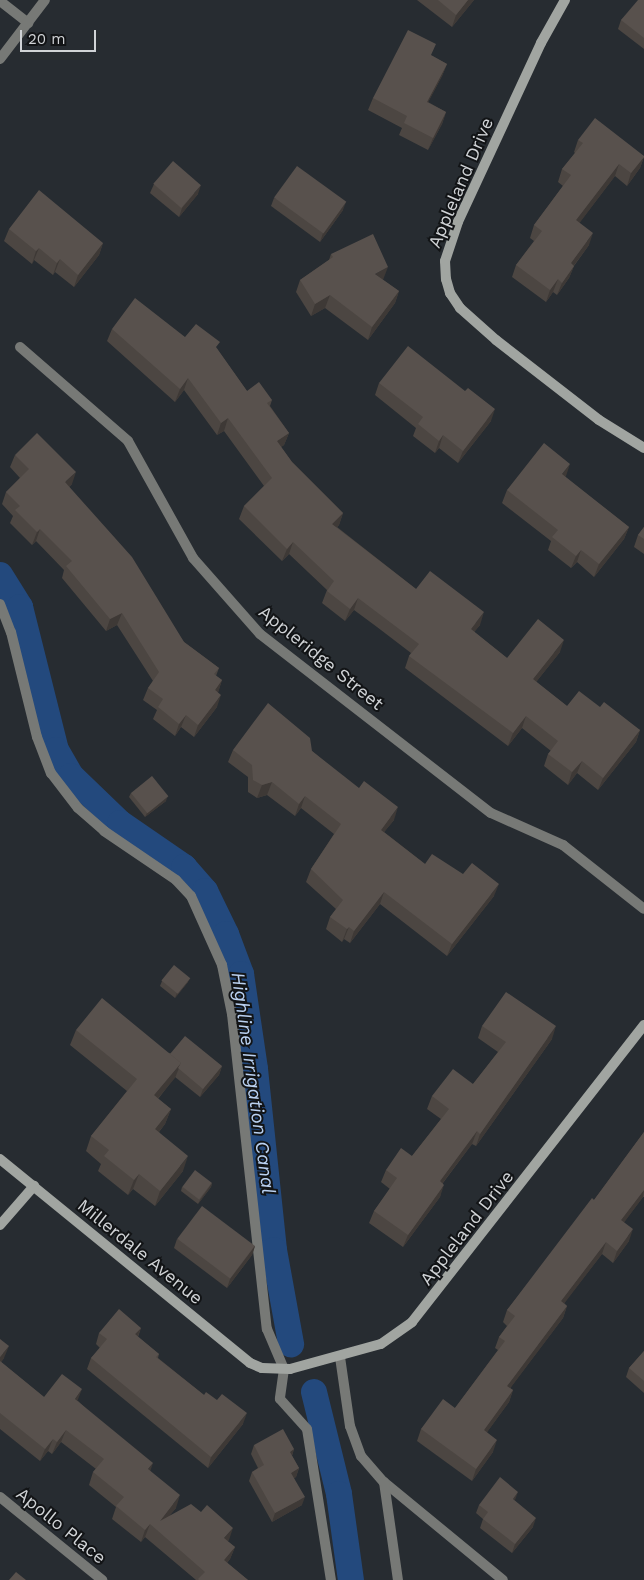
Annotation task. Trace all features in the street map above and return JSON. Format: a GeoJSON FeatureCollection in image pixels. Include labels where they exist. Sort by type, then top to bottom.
{"type":"FeatureCollection","features":[{"type":"Feature","properties":{"kind":"street"},"geometry":{"type":"LineString","coordinates":[[0,59],[45,0]]}},
{"type":"Feature","properties":{"kind":"street","name":"Appleland Drive"},"geometry":{"type":"LineString","coordinates":[[565,0],[540,43],[458,222],[445,261],[446,279],[450,293],[460,308],[496,340],[599,420],[644,448]]}},
{"type":"Feature","properties":{"kind":"street"},"geometry":{"type":"LineString","coordinates":[[0,1],[28,23]]}},
{"type":"Feature","properties":{"kind":"street","name":"Appleridge Street"},"geometry":{"type":"LineString","coordinates":[[20,347],[128,441],[193,558],[260,634],[491,813],[563,845],[644,909]]}},
{"type":"Feature","properties":{"kind":"street"},"geometry":{"type":"LineString","coordinates":[[0,604],[11,632],[37,737],[51,773],[78,808],[104,831],[176,880],[191,896],[222,965],[232,1014],[267,1329],[284,1369],[280,1399],[307,1429],[331,1580]]}},
{"type":"Feature","properties":{"kind":"street","name":"Appleland Drive"},"geometry":{"type":"LineString","coordinates":[[262,1368],[284,1369],[340,1357],[395,1338],[426,1308],[644,1025]]}},
{"type":"Feature","properties":{"kind":"street","name":"Millerdale Avenue"},"geometry":{"type":"LineString","coordinates":[[0,1159],[238,1353],[262,1368]]}},
{"type":"Feature","properties":{"kind":"street"},"geometry":{"type":"LineString","coordinates":[[0,1225],[34,1186]]}},
{"type":"Feature","properties":{"kind":"street"},"geometry":{"type":"LineString","coordinates":[[340,1357],[350,1426],[361,1456],[384,1482],[503,1580]]}},
{"type":"Feature","properties":{"kind":"street"},"geometry":{"type":"LineString","coordinates":[[384,1482],[398,1580]]}},
{"type":"Feature","properties":{"kind":"street","name":"Apollo Place"},"geometry":{"type":"LineString","coordinates":[[0,1497],[102,1580]]}},
{"type":"Feature","properties":{"kind":"building"},"geometry":{"type":"Polygon","coordinates":[[[438,0],[468,0],[456,15],[438,0]]]}},
{"type":"Feature","properties":{"kind":"building"},"geometry":{"type":"Polygon","coordinates":[[[638,0],[644,0],[644,38],[621,20],[638,0]]]}},
{"type":"Feature","properties":{"kind":"building"},"geometry":{"type":"Polygon","coordinates":[[[408,30],[436,44],[431,55],[447,64],[427,102],[446,112],[433,138],[404,123],[407,116],[373,98],[408,30]]]}},
{"type":"Feature","properties":{"kind":"building"},"geometry":{"type":"Polygon","coordinates":[[[595,118],[644,157],[631,173],[619,164],[576,220],[593,233],[571,263],[574,266],[562,283],[558,279],[550,290],[516,265],[542,231],[534,225],[571,175],[562,169],[583,143],[578,140],[595,118]]]}},
{"type":"Feature","properties":{"kind":"building"},"geometry":{"type":"Polygon","coordinates":[[[173,161],[201,185],[181,208],[153,184],[173,161]]]}},
{"type":"Feature","properties":{"kind":"building"},"geometry":{"type":"Polygon","coordinates":[[[297,166],[346,202],[323,233],[274,198],[297,166]]]}},
{"type":"Feature","properties":{"kind":"building"},"geometry":{"type":"Polygon","coordinates":[[[39,190],[103,243],[78,275],[60,259],[57,263],[39,248],[36,251],[9,229],[39,190]]]}},
{"type":"Feature","properties":{"kind":"building"},"geometry":{"type":"Polygon","coordinates":[[[373,234],[388,267],[375,274],[399,291],[372,327],[330,295],[315,304],[300,280],[333,257],[331,254],[373,234]]]}},
{"type":"Feature","properties":{"kind":"building"},"geometry":{"type":"Polygon","coordinates":[[[135,298],[185,337],[196,324],[220,342],[216,347],[247,391],[259,382],[272,400],[267,403],[289,433],[277,441],[292,462],[343,513],[332,524],[416,589],[430,571],[484,612],[471,629],[507,658],[538,619],[564,640],[533,679],[567,706],[579,691],[600,707],[604,702],[640,730],[603,778],[582,761],[572,772],[548,754],[558,741],[526,716],[513,733],[409,656],[419,644],[358,598],[350,609],[327,591],[334,581],[293,542],[287,549],[244,506],[272,478],[228,418],[221,423],[188,378],[180,389],[112,329],[135,298]]]}},
{"type":"Feature","properties":{"kind":"building"},"geometry":{"type":"Polygon","coordinates":[[[408,346],[465,391],[468,388],[495,409],[463,451],[443,435],[439,441],[418,424],[423,417],[379,383],[408,346]]]}},
{"type":"Feature","properties":{"kind":"building"},"geometry":{"type":"Polygon","coordinates":[[[37,433],[76,472],[65,482],[132,557],[184,642],[219,668],[214,674],[222,680],[215,690],[221,695],[198,725],[186,715],[179,724],[158,707],[163,699],[148,688],[159,672],[122,613],[110,619],[66,566],[72,561],[40,529],[37,532],[15,510],[20,506],[6,492],[29,469],[15,455],[37,433]]]}},
{"type":"Feature","properties":{"kind":"building"},"geometry":{"type":"Polygon","coordinates":[[[544,443],[570,464],[562,474],[629,527],[599,564],[581,550],[576,556],[552,537],[558,530],[507,490],[544,443]]]}},
{"type":"Feature","properties":{"kind":"building"},"geometry":{"type":"Polygon","coordinates":[[[644,527],[644,539],[638,535],[644,527]]]}},
{"type":"Feature","properties":{"kind":"building"},"geometry":{"type":"Polygon","coordinates":[[[268,703],[310,738],[312,751],[359,788],[364,781],[398,807],[381,830],[425,864],[432,854],[463,874],[472,863],[499,884],[452,944],[384,892],[354,931],[349,927],[347,929],[330,917],[343,900],[311,869],[341,824],[305,796],[299,804],[272,782],[262,785],[253,780],[252,765],[233,750],[268,703]]]}},
{"type":"Feature","properties":{"kind":"building"},"geometry":{"type":"Polygon","coordinates":[[[152,776],[168,796],[147,813],[131,793],[152,776]]]}},
{"type":"Feature","properties":{"kind":"building"},"geometry":{"type":"Polygon","coordinates":[[[174,965],[190,978],[178,994],[161,981],[174,965]]]}},
{"type":"Feature","properties":{"kind":"building"},"geometry":{"type":"Polygon","coordinates":[[[506,992],[556,1026],[480,1134],[477,1131],[440,1181],[444,1185],[408,1235],[374,1211],[397,1178],[386,1170],[401,1148],[412,1156],[449,1109],[432,1096],[453,1069],[473,1084],[506,1042],[482,1026],[506,992]]]}},
{"type":"Feature","properties":{"kind":"building"},"geometry":{"type":"Polygon","coordinates":[[[102,998],[181,1063],[154,1095],[171,1109],[155,1129],[188,1156],[160,1191],[139,1174],[134,1180],[104,1156],[109,1150],[91,1136],[137,1079],[76,1030],[102,998]]]}},
{"type":"Feature","properties":{"kind":"building"},"geometry":{"type":"Polygon","coordinates":[[[185,1036],[222,1066],[203,1089],[178,1068],[181,1063],[170,1054],[185,1036]]]}},
{"type":"Feature","properties":{"kind":"building"},"geometry":{"type":"Polygon","coordinates":[[[644,1132],[644,1190],[621,1220],[633,1229],[617,1251],[606,1242],[561,1301],[567,1306],[507,1386],[513,1390],[484,1430],[497,1440],[476,1469],[421,1429],[443,1399],[455,1408],[505,1341],[499,1337],[515,1316],[507,1310],[592,1198],[594,1200],[644,1132]]]}},
{"type":"Feature","properties":{"kind":"building"},"geometry":{"type":"Polygon","coordinates":[[[195,1170],[212,1183],[199,1199],[182,1187],[195,1170]]]}},
{"type":"Feature","properties":{"kind":"building"},"geometry":{"type":"Polygon","coordinates":[[[202,1206],[255,1246],[230,1278],[177,1239],[202,1206]]]}},
{"type":"Feature","properties":{"kind":"building"},"geometry":{"type":"Polygon","coordinates":[[[119,1309],[141,1328],[135,1334],[159,1354],[156,1357],[204,1395],[206,1392],[217,1400],[222,1394],[247,1413],[211,1457],[91,1358],[107,1339],[99,1333],[119,1309]]]}},
{"type":"Feature","properties":{"kind":"building"},"geometry":{"type":"Polygon","coordinates":[[[0,1339],[9,1346],[0,1357],[0,1339]]]}},
{"type":"Feature","properties":{"kind":"building"},"geometry":{"type":"Polygon","coordinates":[[[644,1351],[644,1381],[629,1368],[644,1351]]]}},
{"type":"Feature","properties":{"kind":"building"},"geometry":{"type":"Polygon","coordinates":[[[0,1361],[44,1397],[62,1374],[82,1389],[75,1399],[153,1463],[148,1469],[180,1495],[160,1521],[191,1504],[201,1512],[207,1505],[233,1528],[224,1538],[235,1547],[224,1560],[248,1580],[199,1580],[205,1572],[150,1524],[145,1530],[116,1506],[124,1497],[93,1472],[104,1459],[66,1430],[57,1442],[53,1439],[45,1449],[0,1413],[0,1361]]]}},
{"type":"Feature","properties":{"kind":"building"},"geometry":{"type":"Polygon","coordinates":[[[283,1429],[294,1449],[290,1452],[299,1468],[291,1473],[305,1497],[275,1513],[252,1472],[264,1465],[254,1445],[283,1429]]]}},
{"type":"Feature","properties":{"kind":"building"},"geometry":{"type":"Polygon","coordinates":[[[500,1477],[518,1492],[513,1499],[536,1518],[515,1544],[483,1519],[488,1512],[479,1505],[500,1477]]]}},
{"type":"Feature","properties":{"kind":"building"},"geometry":{"type":"Polygon","coordinates":[[[16,1572],[26,1580],[9,1580],[16,1572]]]}},
{"type":"Feature","properties":{"kind":"waterway","name":"Highline Irrigation Canal"},"geometry":{"type":"LineString","coordinates":[[0,575],[20,607],[56,750],[71,776],[120,823],[184,867],[205,891],[226,934],[241,974],[255,1069],[274,1250],[291,1344]]}},
{"type":"Feature","properties":{"kind":"waterway","name":"Highline Irrigation Canal"},"geometry":{"type":"LineString","coordinates":[[314,1392],[339,1494],[351,1580]]}}]}
